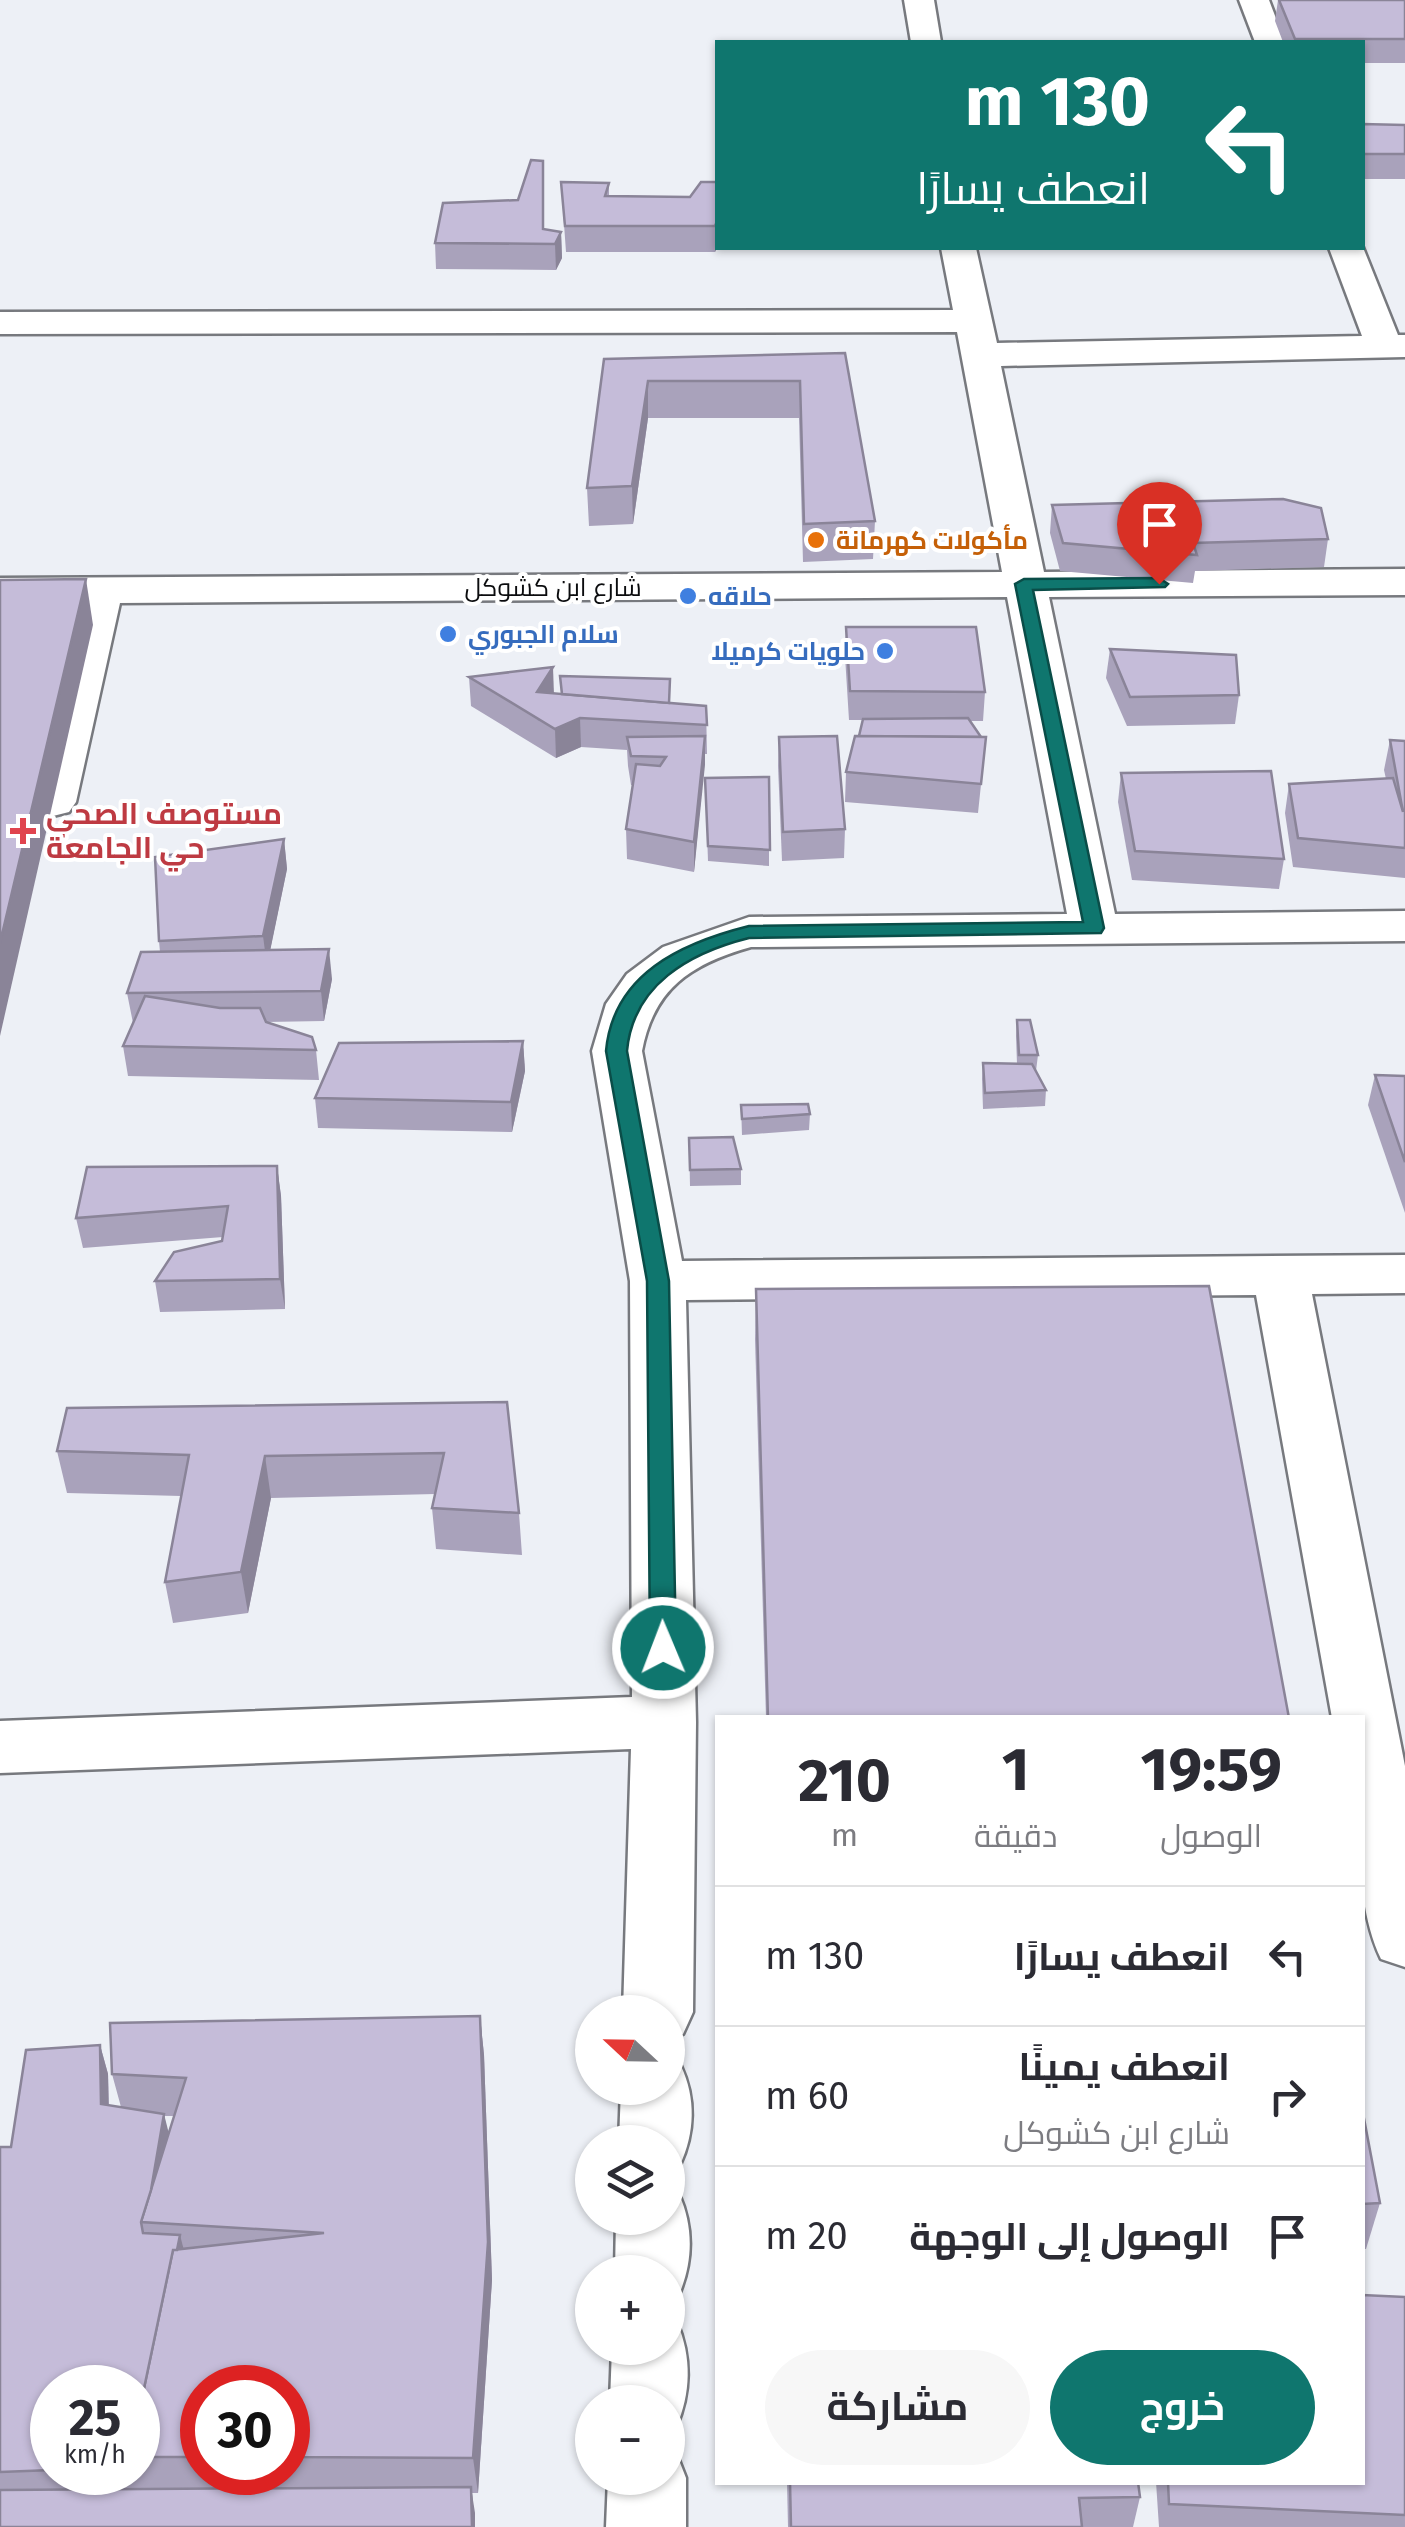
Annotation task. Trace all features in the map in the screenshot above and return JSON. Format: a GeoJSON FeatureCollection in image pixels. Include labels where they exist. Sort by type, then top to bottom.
{"type":"FeatureCollection","features":[{"type":"Feature","properties":{"kind":"street"},"geometry":{"type":"LineString","coordinates":[[919,0],[926,40]]}},
{"type":"Feature","properties":{"kind":"street"},"geometry":{"type":"LineString","coordinates":[[1254,0],[1269,40]]}},
{"type":"Feature","properties":{"kind":"street"},"geometry":{"type":"LineString","coordinates":[[960,250],[974,338],[1094,928]]}},
{"type":"Feature","properties":{"kind":"street"},"geometry":{"type":"LineString","coordinates":[[0,323],[1395,346],[1348,250]]}},
{"type":"Feature","properties":{"kind":"street","name":"شارع ابن كشوكل"},"geometry":{"type":"LineString","coordinates":[[0,591],[1405,582]]}},
{"type":"Feature","properties":{"kind":"street"},"geometry":{"type":"LineString","coordinates":[[42,850],[102,590]]}},
{"type":"Feature","properties":{"kind":"street"},"geometry":{"type":"LineString","coordinates":[[658,1995],[664,1722],[658,1281],[616,1051],[619,1024],[631,998],[652,975],[712,941],[749,932],[1405,926]]}},
{"type":"Feature","properties":{"kind":"street"},"geometry":{"type":"LineString","coordinates":[[658,1281],[1405,1274]]}},
{"type":"Feature","properties":{"kind":"street"},"geometry":{"type":"LineString","coordinates":[[1281,1278],[1363,1715]]}},
{"type":"Feature","properties":{"kind":"street"},"geometry":{"type":"LineString","coordinates":[[0,1747],[664,1722]]}},
{"type":"Feature","properties":{"kind":"street"},"geometry":{"type":"LineString","coordinates":[[1365,1725],[1405,1938]]}},
{"type":"Feature","properties":{"kind":"street"},"geometry":{"type":"LineString","coordinates":[[646,2527],[647,2495]]}},
{"type":"Feature","properties":{"kind":"building"},"geometry":{"type":"Polygon","coordinates":[[[1279,0],[1405,0],[1405,39],[1295,39],[1279,0]]]}},
{"type":"Feature","properties":{"kind":"building"},"geometry":{"type":"Polygon","coordinates":[[[1365,124],[1405,125],[1405,154],[1365,154],[1365,124]]]}},
{"type":"Feature","properties":{"kind":"building"},"geometry":{"type":"Polygon","coordinates":[[[531,160],[543,161],[543,229],[561,232],[555,244],[435,243],[443,203],[518,200],[531,160]]]}},
{"type":"Feature","properties":{"kind":"building"},"geometry":{"type":"Polygon","coordinates":[[[561,182],[609,183],[605,196],[690,197],[701,182],[715,182],[715,226],[565,226],[561,182]]]}},
{"type":"Feature","properties":{"kind":"building"},"geometry":{"type":"Polygon","coordinates":[[[845,353],[875,521],[804,524],[800,381],[648,381],[632,486],[587,488],[604,359],[845,353]]]}},
{"type":"Feature","properties":{"kind":"building"},"geometry":{"type":"Polygon","coordinates":[[[1283,499],[1321,508],[1328,539],[1193,543],[1197,555],[1063,543],[1052,505],[1283,499]]]}},
{"type":"Feature","properties":{"kind":"building","name":"مستوصف الصحي حي الجامعة"},"geometry":{"type":"Polygon","coordinates":[[[86,579],[0,943],[0,580],[86,579]]]}},
{"type":"Feature","properties":{"kind":"building"},"geometry":{"type":"Polygon","coordinates":[[[846,627],[976,627],[985,692],[850,691],[846,627]]]}},
{"type":"Feature","properties":{"kind":"building"},"geometry":{"type":"Polygon","coordinates":[[[1110,649],[1236,655],[1239,695],[1130,697],[1110,649]]]}},
{"type":"Feature","properties":{"kind":"building"},"geometry":{"type":"Polygon","coordinates":[[[553,667],[537,692],[706,706],[707,725],[580,718],[555,729],[469,677],[553,667]]]}},
{"type":"Feature","properties":{"kind":"building"},"geometry":{"type":"Polygon","coordinates":[[[560,676],[670,679],[669,703],[562,694],[560,676]]]}},
{"type":"Feature","properties":{"kind":"building"},"geometry":{"type":"Polygon","coordinates":[[[968,718],[981,737],[859,736],[863,719],[968,718]]]}},
{"type":"Feature","properties":{"kind":"building"},"geometry":{"type":"Polygon","coordinates":[[[705,736],[694,842],[626,829],[636,764],[660,766],[666,757],[631,756],[627,737],[705,736]]]}},
{"type":"Feature","properties":{"kind":"building"},"geometry":{"type":"Polygon","coordinates":[[[837,736],[845,829],[783,832],[779,737],[837,736]]]}},
{"type":"Feature","properties":{"kind":"building"},"geometry":{"type":"Polygon","coordinates":[[[855,736],[986,737],[981,784],[846,772],[855,736]]]}},
{"type":"Feature","properties":{"kind":"building"},"geometry":{"type":"Polygon","coordinates":[[[1390,740],[1405,741],[1405,848],[1298,838],[1289,784],[1393,778],[1403,812],[1390,740]]]}},
{"type":"Feature","properties":{"kind":"building"},"geometry":{"type":"Polygon","coordinates":[[[1271,771],[1284,859],[1135,851],[1121,773],[1271,771]]]}},
{"type":"Feature","properties":{"kind":"building"},"geometry":{"type":"Polygon","coordinates":[[[769,777],[770,850],[708,846],[705,778],[769,777]]]}},
{"type":"Feature","properties":{"kind":"building"},"geometry":{"type":"Polygon","coordinates":[[[284,839],[263,936],[159,941],[155,857],[284,839]]]}},
{"type":"Feature","properties":{"kind":"building"},"geometry":{"type":"Polygon","coordinates":[[[329,949],[321,991],[127,993],[141,952],[329,949]]]}},
{"type":"Feature","properties":{"kind":"building"},"geometry":{"type":"Polygon","coordinates":[[[145,996],[220,1008],[260,1008],[266,1022],[312,1037],[316,1050],[123,1046],[145,996]]]}},
{"type":"Feature","properties":{"kind":"building"},"geometry":{"type":"Polygon","coordinates":[[[1017,1020],[1030,1020],[1038,1055],[1019,1055],[1017,1020]]]}},
{"type":"Feature","properties":{"kind":"building"},"geometry":{"type":"Polygon","coordinates":[[[523,1041],[511,1102],[315,1098],[339,1043],[523,1041]]]}},
{"type":"Feature","properties":{"kind":"building"},"geometry":{"type":"Polygon","coordinates":[[[983,1063],[1032,1064],[1046,1090],[985,1093],[983,1063]]]}},
{"type":"Feature","properties":{"kind":"building"},"geometry":{"type":"Polygon","coordinates":[[[1375,1075],[1405,1076],[1405,1162],[1375,1075]]]}},
{"type":"Feature","properties":{"kind":"building"},"geometry":{"type":"Polygon","coordinates":[[[808,1104],[810,1114],[742,1119],[741,1105],[808,1104]]]}},
{"type":"Feature","properties":{"kind":"building"},"geometry":{"type":"Polygon","coordinates":[[[733,1137],[741,1169],[690,1170],[689,1138],[733,1137]]]}},
{"type":"Feature","properties":{"kind":"building"},"geometry":{"type":"Polygon","coordinates":[[[277,1166],[280,1279],[155,1281],[174,1252],[222,1241],[228,1206],[76,1218],[87,1167],[277,1166]]]}},
{"type":"Feature","properties":{"kind":"building"},"geometry":{"type":"Polygon","coordinates":[[[1209,1286],[1288,1715],[768,1715],[756,1289],[1209,1286]]]}},
{"type":"Feature","properties":{"kind":"building"},"geometry":{"type":"Polygon","coordinates":[[[507,1402],[519,1513],[432,1508],[444,1453],[265,1456],[241,1572],[165,1582],[189,1455],[57,1451],[67,1408],[507,1402]]]}},
{"type":"Feature","properties":{"kind":"building"},"geometry":{"type":"Polygon","coordinates":[[[480,2016],[488,2242],[473,2458],[310,2457],[310,2365],[180,2365],[180,2457],[160,2457],[160,2365],[149,2365],[173,2250],[324,2233],[141,2222],[186,2078],[112,2074],[110,2023],[480,2016]]]}},
{"type":"Feature","properties":{"kind":"building"},"geometry":{"type":"Polygon","coordinates":[[[100,2045],[101,2104],[164,2114],[151,2190],[141,2222],[143,2233],[180,2235],[177,2250],[173,2250],[149,2365],[30,2365],[30,2471],[0,2472],[0,2147],[11,2147],[26,2050],[100,2045]]]}},
{"type":"Feature","properties":{"kind":"building"},"geometry":{"type":"Polygon","coordinates":[[[1365,2124],[1380,2203],[1365,2204],[1365,2124]]]}},
{"type":"Feature","properties":{"kind":"building"},"geometry":{"type":"Polygon","coordinates":[[[1365,2295],[1405,2297],[1405,2515],[1169,2504],[1168,2485],[1365,2485],[1365,2295]]]}},
{"type":"Feature","properties":{"kind":"building"},"geometry":{"type":"Polygon","coordinates":[[[790,2485],[1138,2485],[1140,2497],[1079,2498],[1082,2527],[791,2527],[790,2485]]]}},
{"type":"Feature","properties":{"kind":"building"},"geometry":{"type":"Polygon","coordinates":[[[471,2487],[472,2527],[0,2527],[0,2490],[30,2490],[30,2495],[160,2495],[160,2489],[180,2489],[180,2495],[310,2495],[310,2488],[471,2487]]]}},
{"type":"Feature","properties":{"kind":"place","name":"مأكولات كهرمانة"},"geometry":{"type":"Point","coordinates":[816,540]}},
{"type":"Feature","properties":{"kind":"place","name":"حلاقه"},"geometry":{"type":"Point","coordinates":[688,596]}},
{"type":"Feature","properties":{"kind":"place","name":"سلام الجبوري"},"geometry":{"type":"Point","coordinates":[448,634]}},
{"type":"Feature","properties":{"kind":"place","name":"حلويات كرميلا"},"geometry":{"type":"Point","coordinates":[885,651]}},
{"type":"Feature","properties":{"kind":"place","name":"مستوصف الصحي حي الجامعة"},"geometry":{"type":"Point","coordinates":[23,831]}},
{"type":"Feature","properties":{"kind":"route"},"geometry":{"type":"LineString","coordinates":[[663,1648],[658,1281],[616,1051],[619,1024],[631,998],[652,975],[679,956],[712,941],[749,932],[1094,928],[1024,584],[1159,584]]}}]}
